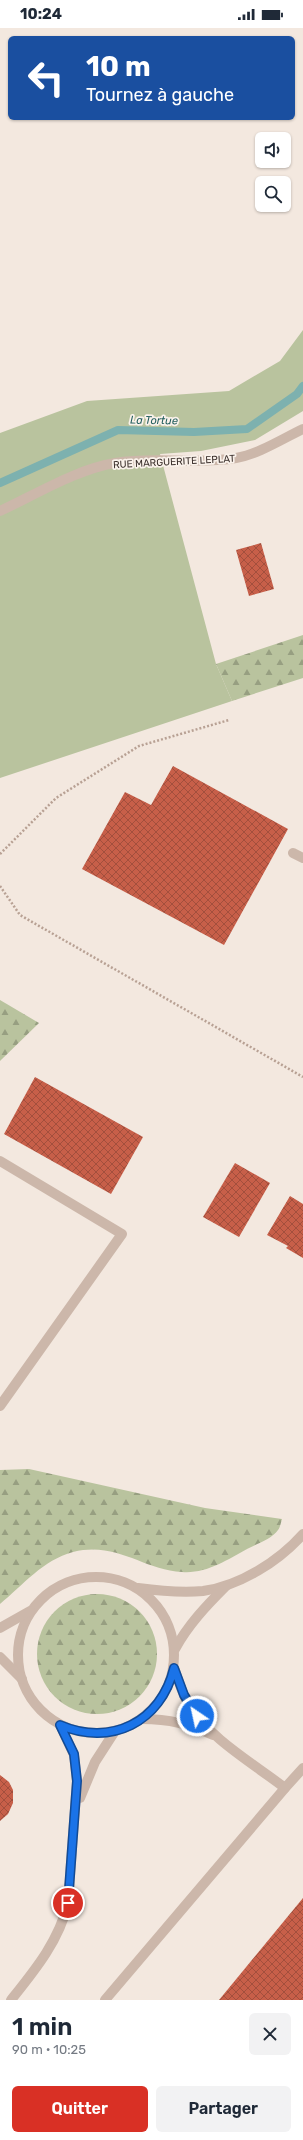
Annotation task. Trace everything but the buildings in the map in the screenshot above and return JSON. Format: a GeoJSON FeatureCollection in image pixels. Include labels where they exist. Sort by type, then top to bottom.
{"type":"FeatureCollection","features":[{"type":"Feature","properties":{"kind":"street","name":"RUE MARGUERITE LEPLAT"},"geometry":{"type":"LineString","coordinates":[[0,511],[101,466],[129,461],[206,461],[237,458],[264,448],[303,429]]}},
{"type":"Feature","properties":{"kind":"street"},"geometry":{"type":"LineString","coordinates":[[293,853],[303,858]]}},
{"type":"Feature","properties":{"kind":"street"},"geometry":{"type":"LineString","coordinates":[[0,1161],[122,1234],[0,1406]]}},
{"type":"Feature","properties":{"kind":"street"},"geometry":{"type":"LineString","coordinates":[[175,1649],[183,1634],[200,1612],[228,1585],[269,1563],[296,1542],[303,1534]]}},
{"type":"Feature","properties":{"kind":"street"},"geometry":{"type":"LineString","coordinates":[[0,1628],[12,1623],[32,1610],[53,1590],[79,1578],[89,1576],[127,1582],[151,1599],[163,1614],[171,1631],[175,1649],[174,1668],[163,1697],[142,1719],[115,1731],[87,1733],[60,1725],[36,1706],[22,1679],[18,1659],[20,1638],[32,1610]]}},
{"type":"Feature","properties":{"kind":"street"},"geometry":{"type":"LineString","coordinates":[[136,1587],[175,1592],[191,1592],[228,1585]]}},
{"type":"Feature","properties":{"kind":"street"},"geometry":{"type":"LineString","coordinates":[[0,1657],[22,1679]]}},
{"type":"Feature","properties":{"kind":"street"},"geometry":{"type":"LineString","coordinates":[[174,1668],[190,1706],[219,1737],[284,1788]]}},
{"type":"Feature","properties":{"kind":"street"},"geometry":{"type":"LineString","coordinates":[[142,1719],[170,1720],[194,1726],[219,1737]]}},
{"type":"Feature","properties":{"kind":"street"},"geometry":{"type":"LineString","coordinates":[[11,2000],[45,1956],[64,1921],[68,1903],[76,1811],[77,1781],[74,1754],[60,1725]]}},
{"type":"Feature","properties":{"kind":"street"},"geometry":{"type":"LineString","coordinates":[[76,1811],[87,1778],[103,1748],[115,1731]]}},
{"type":"Feature","properties":{"kind":"street"},"geometry":{"type":"LineString","coordinates":[[105,2000],[284,1788],[303,1768]]}},
{"type":"Feature","properties":{"kind":"path"},"geometry":{"type":"LineString","coordinates":[[0,854],[56,798],[139,746],[229,720]]}},
{"type":"Feature","properties":{"kind":"path"},"geometry":{"type":"LineString","coordinates":[[0,886],[20,915],[303,1077]]}},
{"type":"Feature","properties":{"kind":"green space"},"geometry":{"type":"Polygon","coordinates":[[[303,330],[303,411],[255,440],[201,451],[160,454],[216,664],[232,701],[0,778],[0,433],[87,401],[229,391],[280,361],[303,330]]]}},
{"type":"Feature","properties":{"kind":"green space"},"geometry":{"type":"Polygon","coordinates":[[[303,635],[303,678],[232,701],[216,664],[303,635]]]}},
{"type":"Feature","properties":{"kind":"green space"},"geometry":{"type":"Polygon","coordinates":[[[0,1000],[39,1023],[0,1061],[0,1000]]]}},
{"type":"Feature","properties":{"kind":"green space"},"geometry":{"type":"Polygon","coordinates":[[[29,1469],[205,1508],[282,1519],[279,1529],[268,1539],[224,1562],[199,1571],[182,1572],[168,1570],[117,1553],[103,1550],[73,1552],[52,1561],[43,1567],[0,1604],[0,1470],[29,1469]]]}},
{"type":"Feature","properties":{"kind":"green space"},"geometry":{"type":"Polygon","coordinates":[[[97,1594],[120,1598],[140,1611],[153,1631],[157,1654],[153,1677],[140,1697],[120,1710],[97,1714],[74,1710],[54,1697],[41,1677],[37,1654],[41,1631],[54,1611],[74,1598],[97,1594]]]}},
{"type":"Feature","properties":{"kind":"waterway","name":"La Tortue"},"geometry":{"type":"LineString","coordinates":[[0,483],[118,430],[194,432],[247,429],[297,394],[303,386]]}},
{"type":"Feature","properties":{"kind":"route"},"geometry":{"type":"LineString","coordinates":[[68,1903],[76,1811],[77,1781],[74,1754],[60,1725],[87,1733],[106,1733],[134,1724],[150,1712],[163,1697],[172,1678],[174,1668],[184,1695],[197,1716]]}}]}
